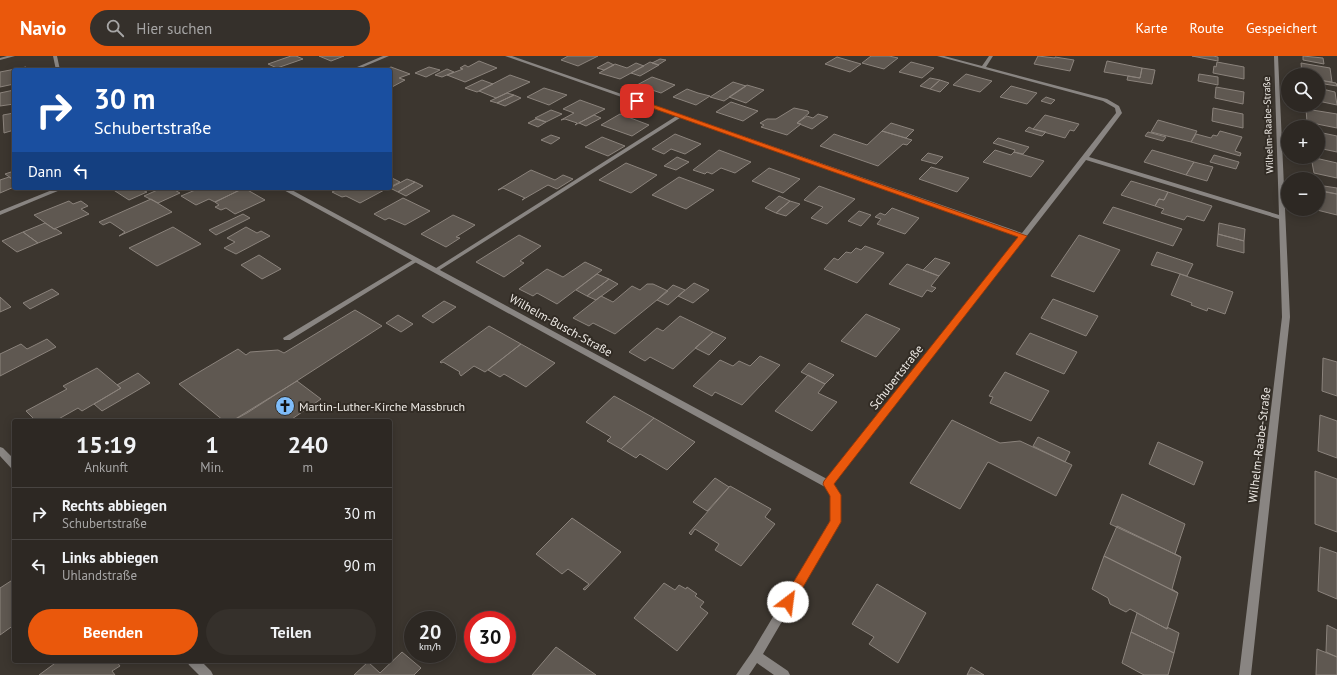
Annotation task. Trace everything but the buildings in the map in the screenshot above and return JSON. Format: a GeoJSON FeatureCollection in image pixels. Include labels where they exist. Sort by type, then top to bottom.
{"type":"FeatureCollection","features":[{"type":"Feature","properties":{"kind":"street"},"geometry":{"type":"LineString","coordinates":[[0,59],[13,56]]}},
{"type":"Feature","properties":{"kind":"street"},"geometry":{"type":"LineString","coordinates":[[56,56],[58,68]]}},
{"type":"Feature","properties":{"kind":"street"},"geometry":{"type":"LineString","coordinates":[[357,68],[387,56]]}},
{"type":"Feature","properties":{"kind":"street"},"geometry":{"type":"LineString","coordinates":[[507,56],[1023,236]]}},
{"type":"Feature","properties":{"kind":"street"},"geometry":{"type":"LineString","coordinates":[[939,56],[984,68],[991,56]]}},
{"type":"Feature","properties":{"kind":"street","name":"Wilhelm-Raabe-Straße"},"geometry":{"type":"LineString","coordinates":[[1245,675],[1286,317],[1276,56]]}},
{"type":"Feature","properties":{"kind":"street","name":"Schubertstraße"},"geometry":{"type":"LineString","coordinates":[[828,484],[1086,158],[1119,113],[1117,107],[1105,100],[984,68]]}},
{"type":"Feature","properties":{"kind":"street"},"geometry":{"type":"LineString","coordinates":[[436,270],[680,116]]}},
{"type":"Feature","properties":{"kind":"street"},"geometry":{"type":"LineString","coordinates":[[1086,158],[1282,218]]}},
{"type":"Feature","properties":{"kind":"street"},"geometry":{"type":"LineString","coordinates":[[0,213],[57,190]]}},
{"type":"Feature","properties":{"kind":"street","name":"Wilhelm-Busch-Straße"},"geometry":{"type":"LineString","coordinates":[[287,190],[828,484]]}},
{"type":"Feature","properties":{"kind":"street"},"geometry":{"type":"LineString","coordinates":[[287,338],[416,260]]}},
{"type":"Feature","properties":{"kind":"street"},"geometry":{"type":"LineString","coordinates":[[0,450],[12,463]]}},
{"type":"Feature","properties":{"kind":"street"},"geometry":{"type":"LineString","coordinates":[[742,675],[756,656],[835,522],[836,495],[828,484]]}},
{"type":"Feature","properties":{"kind":"street"},"geometry":{"type":"LineString","coordinates":[[756,656],[784,675]]}},
{"type":"Feature","properties":{"kind":"street"},"geometry":{"type":"LineString","coordinates":[[195,663],[206,675]]}},
{"type":"Feature","properties":{"kind":"place","name":"Martin-Luther-Kirche Massbruch"},"geometry":{"type":"Point","coordinates":[285,406]}},
{"type":"Feature","properties":{"kind":"route"},"geometry":{"type":"LineString","coordinates":[[637,101],[1023,236],[828,484],[836,495],[835,522],[788,602]]}}]}
